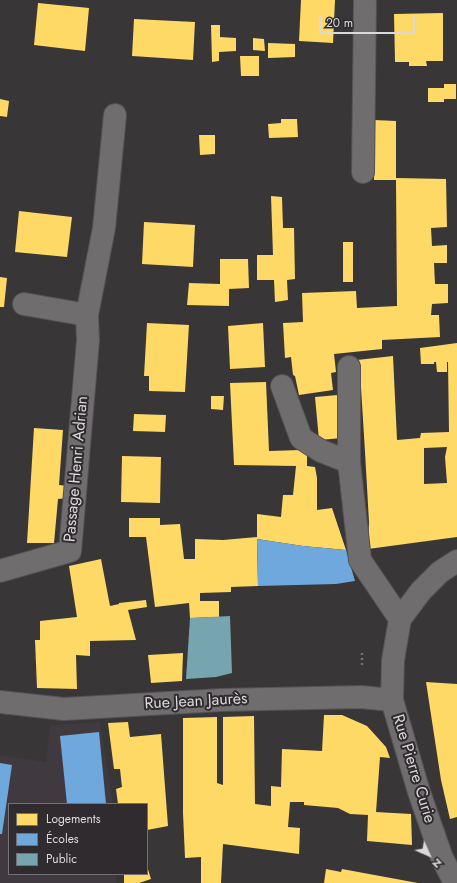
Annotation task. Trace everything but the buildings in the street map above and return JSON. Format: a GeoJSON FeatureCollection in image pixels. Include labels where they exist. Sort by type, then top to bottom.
{"type":"FeatureCollection","features":[{"type":"Feature","properties":{"kind":"street"},"geometry":{"type":"LineString","coordinates":[[363,172],[365,0]]}},
{"type":"Feature","properties":{"kind":"street","name":"Passage Henri Adrian"},"geometry":{"type":"LineString","coordinates":[[0,571],[70,551],[88,340],[87,315],[104,228],[115,114]]}},
{"type":"Feature","properties":{"kind":"street"},"geometry":{"type":"LineString","coordinates":[[24,304],[87,315]]}},
{"type":"Feature","properties":{"kind":"street"},"geometry":{"type":"LineString","coordinates":[[349,367],[349,462],[360,560],[400,619],[421,591],[440,572],[457,560]]}},
{"type":"Feature","properties":{"kind":"street"},"geometry":{"type":"LineString","coordinates":[[282,386],[301,438],[321,451],[349,462]]}},
{"type":"Feature","properties":{"kind":"street","name":"Rue Pierre Curie"},"geometry":{"type":"LineString","coordinates":[[400,619],[393,660],[392,700],[419,792],[442,858],[454,883]]}},
{"type":"Feature","properties":{"kind":"street","name":"Rue Jean Jaurès"},"geometry":{"type":"LineString","coordinates":[[0,702],[64,709],[221,700],[361,697],[392,700]]}},
{"type":"Feature","properties":{"kind":"path"},"geometry":{"type":"LineString","coordinates":[[362,653],[362,665]]}},
{"type":"Feature","properties":{"kind":"shaded area"},"geometry":{"type":"Polygon","coordinates":[[[100,722],[113,803],[8,803],[8,875],[116,875],[116,883],[0,883],[0,755],[46,762],[50,725],[100,722]]]}}]}
